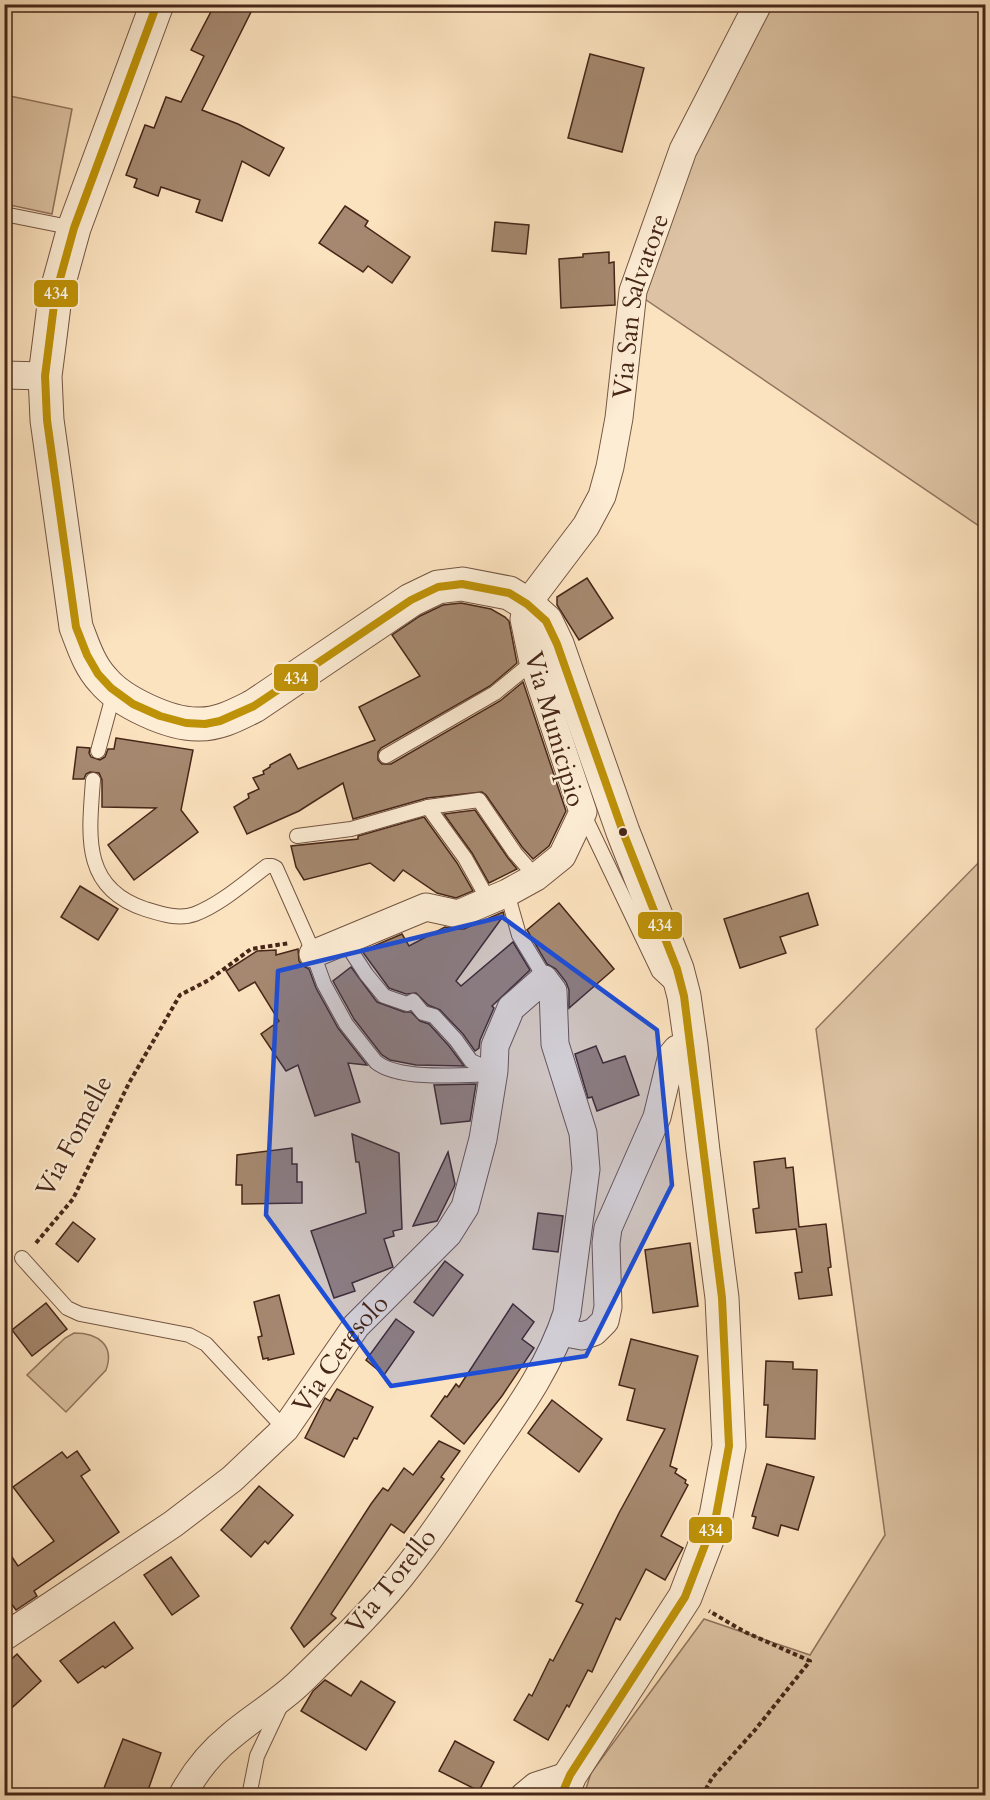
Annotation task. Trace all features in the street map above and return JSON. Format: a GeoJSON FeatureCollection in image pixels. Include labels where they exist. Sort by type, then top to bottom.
{"type":"FeatureCollection","features":[{"type":"Feature","properties":{"kind":"street"},"geometry":{"type":"LineString","coordinates":[[157,4],[74,228],[55,297],[45,376],[47,420],[76,627],[86,656],[102,680],[140,707],[171,719],[198,724],[227,720],[254,706],[411,600],[438,587],[462,584],[509,593],[527,604],[546,621],[557,644],[623,832],[677,969],[684,996],[722,1298],[729,1446],[716,1516],[686,1597],[565,1785],[536,1786],[524,1796]]}},
{"type":"Feature","properties":{"kind":"street","name":"Via San Salvatore"},"geometry":{"type":"LineString","coordinates":[[527,604],[586,526],[602,496],[619,418],[633,291],[682,150],[758,4]]}},
{"type":"Feature","properties":{"kind":"street"},"geometry":{"type":"LineString","coordinates":[[4,375],[45,376]]}},
{"type":"Feature","properties":{"kind":"street","name":"Via Municipio"},"geometry":{"type":"LineString","coordinates":[[311,947],[345,942],[426,908],[458,914],[536,877],[562,856],[583,812],[533,662],[525,620],[527,604]]}},
{"type":"Feature","properties":{"kind":"street","name":"Via Torello"},"geometry":{"type":"LineString","coordinates":[[182,1796],[218,1747],[284,1697],[348,1635],[411,1564],[528,1395],[549,1359],[561,1332],[567,1313],[586,1169],[583,1133],[557,1056],[553,991],[544,979]]}},
{"type":"Feature","properties":{"kind":"street","name":"Via Ceresolo"},"geometry":{"type":"LineString","coordinates":[[4,1637],[173,1524],[232,1479],[285,1429],[356,1326],[448,1234],[465,1207],[483,1139],[494,1073],[495,1046],[512,1008],[544,979]]}},
{"type":"Feature","properties":{"kind":"street"},"geometry":{"type":"LineString","coordinates":[[561,1332],[582,1336],[594,1332],[604,1322],[608,1307],[606,1243],[608,1228],[657,1117],[672,1055],[677,1049],[691,1045]]}},
{"type":"Feature","properties":{"kind":"lane"},"geometry":{"type":"LineString","coordinates":[[4,214],[74,228]]}},
{"type":"Feature","properties":{"kind":"lane"},"geometry":{"type":"LineString","coordinates":[[386,756],[495,693],[533,662]]}},
{"type":"Feature","properties":{"kind":"lane"},"geometry":{"type":"LineString","coordinates":[[98,751],[115,691]]}},
{"type":"Feature","properties":{"kind":"lane"},"geometry":{"type":"LineString","coordinates":[[93,780],[89,832],[96,868],[110,888],[131,904],[174,917],[192,915],[212,906],[267,866],[272,866],[276,868],[311,947],[324,984],[346,1024],[376,1062],[382,1067],[420,1075],[494,1073]]}},
{"type":"Feature","properties":{"kind":"lane"},"geometry":{"type":"LineString","coordinates":[[297,837],[351,829],[428,807],[479,800],[515,853],[536,877]]}},
{"type":"Feature","properties":{"kind":"lane"},"geometry":{"type":"LineString","coordinates":[[428,807],[465,858],[498,897],[544,979]]}},
{"type":"Feature","properties":{"kind":"lane"},"geometry":{"type":"LineString","coordinates":[[583,812],[659,972],[684,996]]}},
{"type":"Feature","properties":{"kind":"lane"},"geometry":{"type":"LineString","coordinates":[[345,942],[384,996],[406,1004],[413,1001],[423,1013],[434,1016],[471,1061],[494,1073]]}},
{"type":"Feature","properties":{"kind":"lane"},"geometry":{"type":"LineString","coordinates":[[22,1258],[67,1308],[80,1314],[189,1335],[206,1344],[285,1429]]}},
{"type":"Feature","properties":{"kind":"lane"},"geometry":{"type":"LineString","coordinates":[[249,1796],[257,1756],[284,1697]]}},
{"type":"Feature","properties":{"kind":"path","name":"Via Fomelle"},"geometry":{"type":"LineString","coordinates":[[22,1258],[73,1199],[129,1083],[180,995],[209,980],[251,949],[311,947]]}},
{"type":"Feature","properties":{"kind":"path"},"geometry":{"type":"LineString","coordinates":[[686,1597],[746,1632],[810,1661],[755,1730],[712,1778],[702,1796]]}},
{"type":"Feature","properties":{"kind":"highlighted area"},"geometry":{"type":"Polygon","coordinates":[[[502,917],[657,1030],[672,1185],[586,1356],[391,1386],[266,1215],[278,971],[502,917]]]}},
{"type":"Feature","properties":{"kind":"shaded area"},"geometry":{"type":"Polygon","coordinates":[[[758,5],[985,5],[985,530],[633,291],[758,5]]]}},
{"type":"Feature","properties":{"kind":"shaded area"},"geometry":{"type":"Polygon","coordinates":[[[5,95],[72,109],[52,214],[5,204],[5,95]]]}},
{"type":"Feature","properties":{"kind":"shaded area"},"geometry":{"type":"Polygon","coordinates":[[[985,856],[985,1795],[584,1795],[591,1773],[704,1619],[810,1655],[885,1535],[816,1029],[985,856]]]}},
{"type":"Feature","properties":{"kind":"shaded area"},"geometry":{"type":"Polygon","coordinates":[[[74,1333],[90,1335],[102,1342],[106,1347],[108,1361],[106,1370],[66,1412],[27,1375],[65,1338],[74,1333]]]}},
{"type":"Feature","properties":{"kind":"building"},"geometry":{"type":"Polygon","coordinates":[[[215,4],[255,4],[202,110],[238,124],[284,148],[269,176],[242,161],[222,221],[196,212],[200,200],[161,187],[158,196],[134,187],[137,179],[126,175],[145,125],[154,128],[166,97],[181,102],[204,56],[191,50],[215,4]]]}},
{"type":"Feature","properties":{"kind":"building"},"geometry":{"type":"Polygon","coordinates":[[[590,54],[644,68],[622,152],[568,138],[590,54]]]}},
{"type":"Feature","properties":{"kind":"building"},"geometry":{"type":"Polygon","coordinates":[[[345,206],[368,221],[365,226],[410,257],[392,283],[368,266],[363,272],[319,243],[345,206]]]}},
{"type":"Feature","properties":{"kind":"building"},"geometry":{"type":"Polygon","coordinates":[[[495,222],[529,225],[526,254],[492,251],[495,222]]]}},
{"type":"Feature","properties":{"kind":"building"},"geometry":{"type":"Polygon","coordinates":[[[609,252],[609,263],[614,262],[615,305],[561,308],[559,259],[609,252]]]}},
{"type":"Feature","properties":{"kind":"building"},"geometry":{"type":"Polygon","coordinates":[[[587,578],[613,618],[579,640],[557,605],[557,597],[587,578]]]}},
{"type":"Feature","properties":{"kind":"building"},"geometry":{"type":"Polygon","coordinates":[[[461,603],[491,609],[509,621],[517,663],[490,686],[381,748],[378,752],[378,760],[382,764],[391,764],[500,701],[523,682],[566,811],[549,846],[533,859],[482,792],[427,798],[353,819],[343,783],[299,811],[247,834],[234,807],[249,798],[248,794],[259,789],[253,778],[264,774],[263,771],[270,765],[290,754],[298,769],[375,740],[359,707],[420,676],[392,635],[420,616],[443,605],[461,603]]]}},
{"type":"Feature","properties":{"kind":"building"},"geometry":{"type":"Polygon","coordinates":[[[116,738],[193,750],[181,810],[198,832],[134,880],[108,845],[156,808],[102,807],[102,780],[99,773],[90,772],[84,779],[73,779],[77,747],[90,748],[91,757],[100,760],[105,757],[108,749],[114,749],[116,738]]]}},
{"type":"Feature","properties":{"kind":"building"},"geometry":{"type":"Polygon","coordinates":[[[475,810],[517,869],[489,883],[472,853],[444,814],[475,810]]]}},
{"type":"Feature","properties":{"kind":"building"},"geometry":{"type":"Polygon","coordinates":[[[424,817],[457,863],[473,891],[456,898],[437,893],[403,870],[394,881],[370,863],[304,880],[296,867],[291,846],[358,839],[358,836],[424,817]]]}},
{"type":"Feature","properties":{"kind":"building"},"geometry":{"type":"Polygon","coordinates":[[[80,886],[118,909],[98,940],[61,917],[80,886]]]}},
{"type":"Feature","properties":{"kind":"building"},"geometry":{"type":"Polygon","coordinates":[[[808,893],[818,925],[780,937],[786,953],[740,968],[724,919],[808,893]]]}},
{"type":"Feature","properties":{"kind":"building"},"geometry":{"type":"Polygon","coordinates":[[[559,903],[614,969],[569,1008],[569,990],[566,982],[556,969],[547,964],[527,930],[559,903]]]}},
{"type":"Feature","properties":{"kind":"building"},"geometry":{"type":"Polygon","coordinates":[[[503,912],[504,915],[456,981],[461,986],[513,942],[530,970],[492,1006],[494,1008],[480,1040],[479,1048],[475,1051],[463,1034],[440,1010],[428,1005],[416,993],[406,994],[389,988],[362,951],[402,934],[409,946],[445,927],[464,929],[503,912]]]}},
{"type":"Feature","properties":{"kind":"building"},"geometry":{"type":"Polygon","coordinates":[[[298,949],[299,961],[309,969],[316,988],[338,1028],[367,1065],[348,1063],[360,1102],[315,1116],[298,1065],[286,1071],[261,1034],[279,1021],[255,982],[239,991],[226,971],[257,951],[276,950],[276,955],[298,949]]]}},
{"type":"Feature","properties":{"kind":"building"},"geometry":{"type":"Polygon","coordinates":[[[351,967],[377,1002],[404,1012],[411,1012],[420,1021],[429,1024],[464,1066],[416,1065],[390,1060],[382,1055],[354,1019],[333,981],[351,967]]]}},
{"type":"Feature","properties":{"kind":"building"},"geometry":{"type":"Polygon","coordinates":[[[596,1046],[603,1063],[625,1056],[639,1095],[597,1111],[592,1097],[588,1098],[575,1054],[596,1046]]]}},
{"type":"Feature","properties":{"kind":"building"},"geometry":{"type":"Polygon","coordinates":[[[476,1084],[470,1121],[441,1124],[434,1085],[476,1084]]]}},
{"type":"Feature","properties":{"kind":"building"},"geometry":{"type":"Polygon","coordinates":[[[352,1134],[399,1153],[402,1229],[393,1231],[394,1236],[384,1239],[393,1267],[352,1283],[355,1291],[334,1298],[311,1231],[366,1213],[359,1162],[356,1162],[352,1134]]]}},
{"type":"Feature","properties":{"kind":"building"},"geometry":{"type":"Polygon","coordinates":[[[292,1148],[292,1164],[297,1164],[297,1182],[302,1182],[302,1203],[242,1204],[242,1185],[236,1185],[237,1155],[292,1148]]]}},
{"type":"Feature","properties":{"kind":"building"},"geometry":{"type":"Polygon","coordinates":[[[448,1152],[454,1187],[437,1221],[413,1226],[448,1152]]]}},
{"type":"Feature","properties":{"kind":"building"},"geometry":{"type":"Polygon","coordinates":[[[785,1158],[786,1168],[793,1167],[799,1227],[826,1224],[832,1295],[799,1299],[795,1273],[802,1272],[796,1229],[756,1233],[753,1209],[759,1208],[754,1162],[785,1158]]]}},
{"type":"Feature","properties":{"kind":"building"},"geometry":{"type":"Polygon","coordinates":[[[538,1213],[563,1216],[558,1252],[533,1249],[538,1213]]]}},
{"type":"Feature","properties":{"kind":"building"},"geometry":{"type":"Polygon","coordinates":[[[73,1222],[95,1239],[78,1262],[56,1244],[73,1222]]]}},
{"type":"Feature","properties":{"kind":"building"},"geometry":{"type":"Polygon","coordinates":[[[690,1243],[698,1306],[653,1313],[645,1250],[690,1243]]]}},
{"type":"Feature","properties":{"kind":"building"},"geometry":{"type":"Polygon","coordinates":[[[445,1261],[463,1275],[433,1316],[414,1302],[445,1261]]]}},
{"type":"Feature","properties":{"kind":"building"},"geometry":{"type":"Polygon","coordinates":[[[279,1295],[294,1354],[263,1359],[258,1337],[262,1336],[254,1302],[279,1295]]]}},
{"type":"Feature","properties":{"kind":"building"},"geometry":{"type":"Polygon","coordinates":[[[46,1303],[67,1329],[32,1356],[12,1330],[46,1303]]]}},
{"type":"Feature","properties":{"kind":"building"},"geometry":{"type":"Polygon","coordinates":[[[513,1304],[534,1322],[522,1339],[534,1348],[502,1396],[464,1444],[431,1416],[456,1384],[459,1387],[513,1304]]]}},
{"type":"Feature","properties":{"kind":"building"},"geometry":{"type":"Polygon","coordinates":[[[396,1319],[414,1332],[384,1375],[366,1360],[396,1319]]]}},
{"type":"Feature","properties":{"kind":"building"},"geometry":{"type":"Polygon","coordinates":[[[631,1339],[698,1356],[670,1466],[677,1469],[675,1473],[686,1480],[685,1483],[688,1485],[661,1536],[683,1548],[665,1580],[646,1569],[620,1620],[616,1618],[592,1672],[588,1670],[569,1707],[567,1705],[548,1740],[514,1720],[529,1694],[532,1696],[550,1659],[553,1661],[583,1604],[576,1601],[619,1513],[665,1429],[627,1420],[635,1389],[619,1385],[631,1339]]]}},
{"type":"Feature","properties":{"kind":"building"},"geometry":{"type":"Polygon","coordinates":[[[766,1361],[793,1362],[793,1369],[817,1370],[815,1439],[766,1437],[768,1405],[764,1405],[766,1361]]]}},
{"type":"Feature","properties":{"kind":"building"},"geometry":{"type":"Polygon","coordinates":[[[337,1389],[373,1407],[357,1439],[354,1438],[344,1457],[305,1438],[325,1398],[330,1401],[337,1389]]]}},
{"type":"Feature","properties":{"kind":"building"},"geometry":{"type":"Polygon","coordinates":[[[552,1400],[602,1439],[579,1472],[528,1433],[552,1400]]]}},
{"type":"Feature","properties":{"kind":"building"},"geometry":{"type":"Polygon","coordinates":[[[439,1441],[460,1451],[441,1477],[444,1479],[404,1533],[391,1524],[331,1614],[336,1618],[304,1647],[291,1628],[371,1504],[383,1488],[388,1491],[404,1468],[413,1475],[439,1441]]]}},
{"type":"Feature","properties":{"kind":"building"},"geometry":{"type":"Polygon","coordinates":[[[77,1451],[90,1470],[81,1476],[119,1532],[34,1591],[37,1596],[16,1610],[4,1594],[4,1545],[18,1566],[54,1541],[13,1487],[62,1452],[67,1458],[77,1451]]]}},
{"type":"Feature","properties":{"kind":"building"},"geometry":{"type":"Polygon","coordinates":[[[767,1464],[814,1477],[798,1530],[781,1525],[778,1536],[753,1528],[756,1517],[752,1516],[767,1464]]]}},
{"type":"Feature","properties":{"kind":"building"},"geometry":{"type":"Polygon","coordinates":[[[259,1486],[293,1515],[268,1544],[265,1541],[251,1557],[221,1530],[259,1486]]]}},
{"type":"Feature","properties":{"kind":"building"},"geometry":{"type":"Polygon","coordinates":[[[171,1557],[199,1596],[172,1615],[144,1575],[171,1557]]]}},
{"type":"Feature","properties":{"kind":"building"},"geometry":{"type":"Polygon","coordinates":[[[114,1622],[133,1648],[105,1668],[103,1666],[78,1683],[60,1661],[114,1622]]]}},
{"type":"Feature","properties":{"kind":"building"},"geometry":{"type":"Polygon","coordinates":[[[17,1654],[41,1681],[4,1715],[4,1666],[17,1654]]]}},
{"type":"Feature","properties":{"kind":"building"},"geometry":{"type":"Polygon","coordinates":[[[325,1680],[351,1696],[361,1681],[395,1702],[366,1750],[301,1711],[313,1691],[325,1680]]]}},
{"type":"Feature","properties":{"kind":"building"},"geometry":{"type":"Polygon","coordinates":[[[123,1739],[161,1753],[146,1796],[101,1796],[123,1739]]]}},
{"type":"Feature","properties":{"kind":"building"},"geometry":{"type":"Polygon","coordinates":[[[455,1741],[494,1762],[479,1791],[439,1771],[455,1741]]]}},
{"type":"Feature","properties":{"kind":"transit line","name":"434"},"geometry":{"type":"LineString","coordinates":[[157,4],[74,228],[55,297],[45,376],[47,420],[76,627],[87,655],[98,674],[111,688],[133,704],[160,716],[186,723],[205,724],[220,721],[254,706],[411,600],[438,587],[462,584],[509,593],[527,604],[546,621],[557,644],[623,832],[677,969],[684,996],[722,1298],[729,1446],[716,1516],[685,1597],[570,1775],[561,1796]]}}]}
